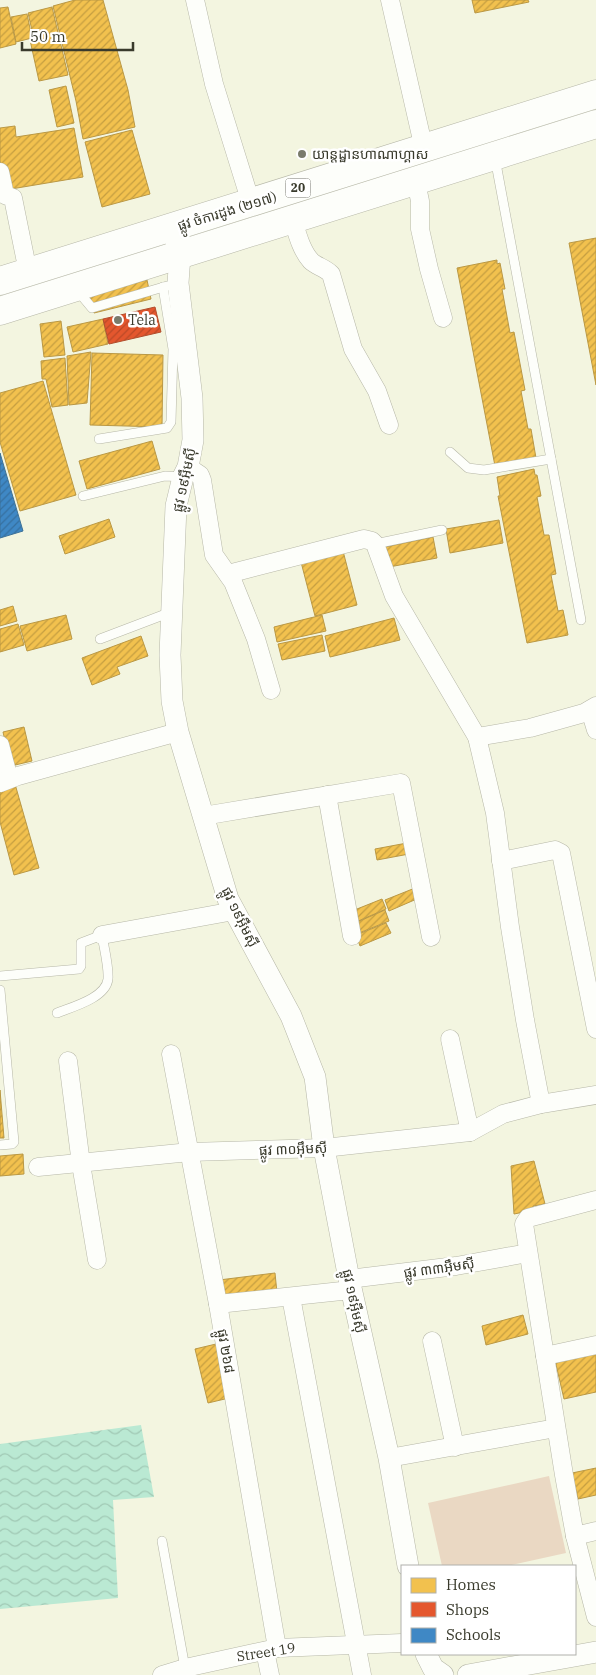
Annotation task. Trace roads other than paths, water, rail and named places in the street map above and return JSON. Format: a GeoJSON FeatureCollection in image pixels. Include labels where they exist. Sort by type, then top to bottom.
{"type":"FeatureCollection","features":[{"type":"Feature","properties":{"kind":"main road","name":"ផ្លូវ ចំការដូង (២១៧)"},"geometry":{"type":"LineString","coordinates":[[0,281],[596,94]]}},
{"type":"Feature","properties":{"kind":"main road","name":"ផ្លូវ ចំការដូង (២១៧)"},"geometry":{"type":"LineString","coordinates":[[0,311],[596,124]]}},
{"type":"Feature","properties":{"kind":"street"},"geometry":{"type":"LineString","coordinates":[[195,0],[214,84],[251,203]]}},
{"type":"Feature","properties":{"kind":"street"},"geometry":{"type":"LineString","coordinates":[[390,0],[424,149]]}},
{"type":"Feature","properties":{"kind":"street"},"geometry":{"type":"LineString","coordinates":[[0,172],[5,194],[13,198],[28,272]]}},
{"type":"Feature","properties":{"kind":"street"},"geometry":{"type":"LineString","coordinates":[[416,182],[420,201],[420,229],[428,269],[443,318]]}},
{"type":"Feature","properties":{"kind":"street"},"geometry":{"type":"LineString","coordinates":[[293,220],[299,239],[311,262],[325,268],[331,274],[353,349],[377,391],[389,425]]}},
{"type":"Feature","properties":{"kind":"street","name":"ផ្លូវ ១៩អ៊ឹមស៊ី"},"geometry":{"type":"LineString","coordinates":[[171,228],[180,255],[171,285],[192,398],[193,440],[176,506],[171,612],[170,678],[172,701],[178,732],[228,900],[291,1016],[311,1065],[316,1085],[324,1148],[350,1284],[388,1458],[408,1565]]}},
{"type":"Feature","properties":{"kind":"street"},"geometry":{"type":"LineString","coordinates":[[185,472],[200,475],[202,480],[214,555],[228,574],[256,639],[271,690]]}},
{"type":"Feature","properties":{"kind":"street"},"geometry":{"type":"LineString","coordinates":[[228,574],[364,539],[375,544],[394,596],[477,737],[495,813],[524,1020],[541,1104]]}},
{"type":"Feature","properties":{"kind":"street"},"geometry":{"type":"LineString","coordinates":[[477,737],[530,728],[584,714],[593,708],[596,730]]}},
{"type":"Feature","properties":{"kind":"street"},"geometry":{"type":"LineString","coordinates":[[0,745],[4,781],[178,732]]}},
{"type":"Feature","properties":{"kind":"street"},"geometry":{"type":"LineString","coordinates":[[203,816],[401,783],[431,937]]}},
{"type":"Feature","properties":{"kind":"street"},"geometry":{"type":"LineString","coordinates":[[326,795],[352,936]]}},
{"type":"Feature","properties":{"kind":"street"},"geometry":{"type":"LineString","coordinates":[[501,861],[555,850],[561,853],[596,1029]]}},
{"type":"Feature","properties":{"kind":"street"},"geometry":{"type":"LineString","coordinates":[[102,935],[234,911]]}},
{"type":"Feature","properties":{"kind":"street"},"geometry":{"type":"LineString","coordinates":[[450,1039],[470,1132]]}},
{"type":"Feature","properties":{"kind":"street","name":"ផ្លូវ ២៦៨"},"geometry":{"type":"LineString","coordinates":[[172,1054],[218,1304],[271,1649],[270,1675]]}},
{"type":"Feature","properties":{"kind":"street"},"geometry":{"type":"LineString","coordinates":[[68,1061],[81,1164],[97,1260]]}},
{"type":"Feature","properties":{"kind":"street","name":"ផ្លូវ ៣០អ៊ឹមស៊ី"},"geometry":{"type":"LineString","coordinates":[[38,1167],[190,1152],[324,1148],[470,1132],[503,1114],[541,1104],[596,1096]]}},
{"type":"Feature","properties":{"kind":"street"},"geometry":{"type":"LineString","coordinates":[[596,1200],[528,1218],[524,1224],[575,1536],[596,1617]]}},
{"type":"Feature","properties":{"kind":"street","name":"ផ្លូវ ៣៣អ៊ឹមស៊ី"},"geometry":{"type":"LineString","coordinates":[[218,1304],[291,1297],[350,1284],[528,1253]]}},
{"type":"Feature","properties":{"kind":"street"},"geometry":{"type":"LineString","coordinates":[[291,1297],[362,1675]]}},
{"type":"Feature","properties":{"kind":"street"},"geometry":{"type":"LineString","coordinates":[[432,1341],[455,1447]]}},
{"type":"Feature","properties":{"kind":"street"},"geometry":{"type":"LineString","coordinates":[[545,1356],[596,1345]]}},
{"type":"Feature","properties":{"kind":"street"},"geometry":{"type":"LineString","coordinates":[[388,1458],[556,1428]]}},
{"type":"Feature","properties":{"kind":"street"},"geometry":{"type":"LineString","coordinates":[[575,1536],[596,1531]]}},
{"type":"Feature","properties":{"kind":"street","name":"Street 19"},"geometry":{"type":"LineString","coordinates":[[162,1675],[271,1649],[401,1643]]}},
{"type":"Feature","properties":{"kind":"street"},"geometry":{"type":"LineString","coordinates":[[468,1675],[596,1652]]}},
{"type":"Feature","properties":{"kind":"street"},"geometry":{"type":"LineString","coordinates":[[426,1655],[433,1668],[443,1675]]}},
{"type":"Feature","properties":{"kind":"lane"},"geometry":{"type":"LineString","coordinates":[[495,157],[581,620]]}},
{"type":"Feature","properties":{"kind":"lane"},"geometry":{"type":"LineString","coordinates":[[75,288],[92,308],[171,285],[174,349],[172,422],[167,428],[100,439]]}},
{"type":"Feature","properties":{"kind":"lane"},"geometry":{"type":"LineString","coordinates":[[450,452],[468,468],[484,470],[551,460]]}},
{"type":"Feature","properties":{"kind":"lane"},"geometry":{"type":"LineString","coordinates":[[83,496],[185,472]]}},
{"type":"Feature","properties":{"kind":"lane"},"geometry":{"type":"LineString","coordinates":[[375,544],[442,530]]}},
{"type":"Feature","properties":{"kind":"lane"},"geometry":{"type":"LineString","coordinates":[[100,640],[171,612]]}},
{"type":"Feature","properties":{"kind":"lane"},"geometry":{"type":"LineString","coordinates":[[0,976],[79,969],[81,966],[81,943],[102,935],[108,980],[104,990],[96,996],[57,1013]]}},
{"type":"Feature","properties":{"kind":"lane"},"geometry":{"type":"LineString","coordinates":[[0,990],[14,1142],[12,1144],[0,1145]]}},
{"type":"Feature","properties":{"kind":"lane"},"geometry":{"type":"LineString","coordinates":[[162,1541],[182,1671]]}},
{"type":"Feature","properties":{"kind":"water"},"geometry":{"type":"Polygon","coordinates":[[[141,1425],[154,1497],[113,1500],[118,1598],[0,1609],[0,1444],[141,1425]]]}},
{"type":"Feature","properties":{"kind":"place","name":"យាន្ដដ្ឋានហាណាហ្គាស"},"geometry":{"type":"Point","coordinates":[302,154]}},
{"type":"Feature","properties":{"kind":"place","name":"Tela"},"geometry":{"type":"Point","coordinates":[118,320]}}]}
